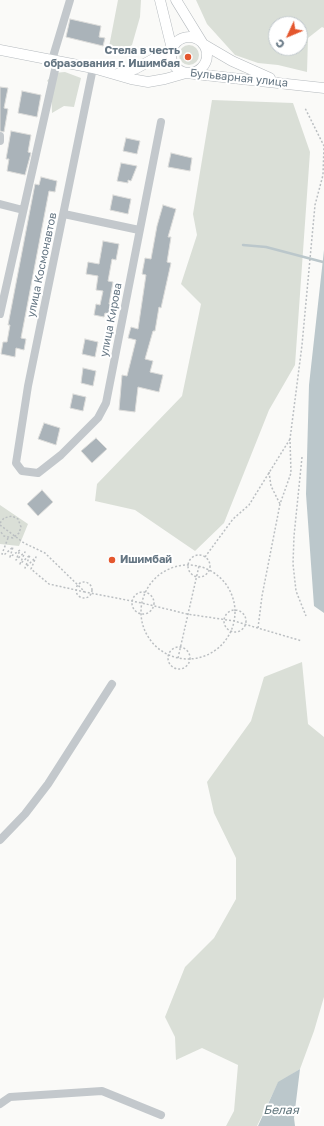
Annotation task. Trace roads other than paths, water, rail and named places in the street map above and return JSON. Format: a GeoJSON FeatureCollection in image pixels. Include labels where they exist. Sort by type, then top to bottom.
{"type":"FeatureCollection","features":[{"type":"Feature","properties":{"kind":"main road"},"geometry":{"type":"LineString","coordinates":[[160,0],[172,49],[172,62],[180,71],[192,73],[202,67],[207,56],[203,44],[176,0]]}},
{"type":"Feature","properties":{"kind":"main road"},"geometry":{"type":"LineString","coordinates":[[117,74],[135,69],[172,49],[178,40],[183,38],[194,38],[232,62],[280,82]]}},
{"type":"Feature","properties":{"kind":"main road","name":"Бульварная улица"},"geometry":{"type":"LineString","coordinates":[[0,50],[93,68],[131,79],[148,82],[186,73],[319,87]]}},
{"type":"Feature","properties":{"kind":"street"},"geometry":{"type":"LineString","coordinates":[[0,314],[24,210],[54,60],[70,0]]}},
{"type":"Feature","properties":{"kind":"street","name":"улица Космонавтов"},"geometry":{"type":"LineString","coordinates":[[18,467],[16,463],[28,386],[93,68]]}},
{"type":"Feature","properties":{"kind":"street","name":"улица Кирова"},"geometry":{"type":"LineString","coordinates":[[18,467],[22,471],[33,473],[42,471],[61,455],[103,412],[161,122]]}},
{"type":"Feature","properties":{"kind":"street"},"geometry":{"type":"LineString","coordinates":[[0,136],[0,141]]}},
{"type":"Feature","properties":{"kind":"street"},"geometry":{"type":"LineString","coordinates":[[0,204],[24,210]]}},
{"type":"Feature","properties":{"kind":"street"},"geometry":{"type":"LineString","coordinates":[[64,214],[140,230]]}},
{"type":"Feature","properties":{"kind":"street"},"geometry":{"type":"LineString","coordinates":[[0,840],[25,814],[48,784],[112,684]]}},
{"type":"Feature","properties":{"kind":"street"},"geometry":{"type":"LineString","coordinates":[[0,1104],[10,1097],[102,1091],[161,1115]]}},
{"type":"Feature","properties":{"kind":"water"},"geometry":{"type":"Polygon","coordinates":[[[324,250],[324,613],[314,606],[306,494],[309,385],[324,250]]]}},
{"type":"Feature","properties":{"kind":"water","name":"Белая"},"geometry":{"type":"Polygon","coordinates":[[[300,1069],[294,1118],[295,1126],[258,1126],[278,1082],[300,1069]]]}},
{"type":"Feature","properties":{"kind":"waterway"},"geometry":{"type":"LineString","coordinates":[[243,245],[266,247],[323,262]]}},
{"type":"Feature","properties":{"kind":"place","name":"Стела в честь образования г. Ишимбая"},"geometry":{"type":"Point","coordinates":[188,57]}},
{"type":"Feature","properties":{"kind":"place","name":"Ишимбай"},"geometry":{"type":"Point","coordinates":[112,560]}}]}
